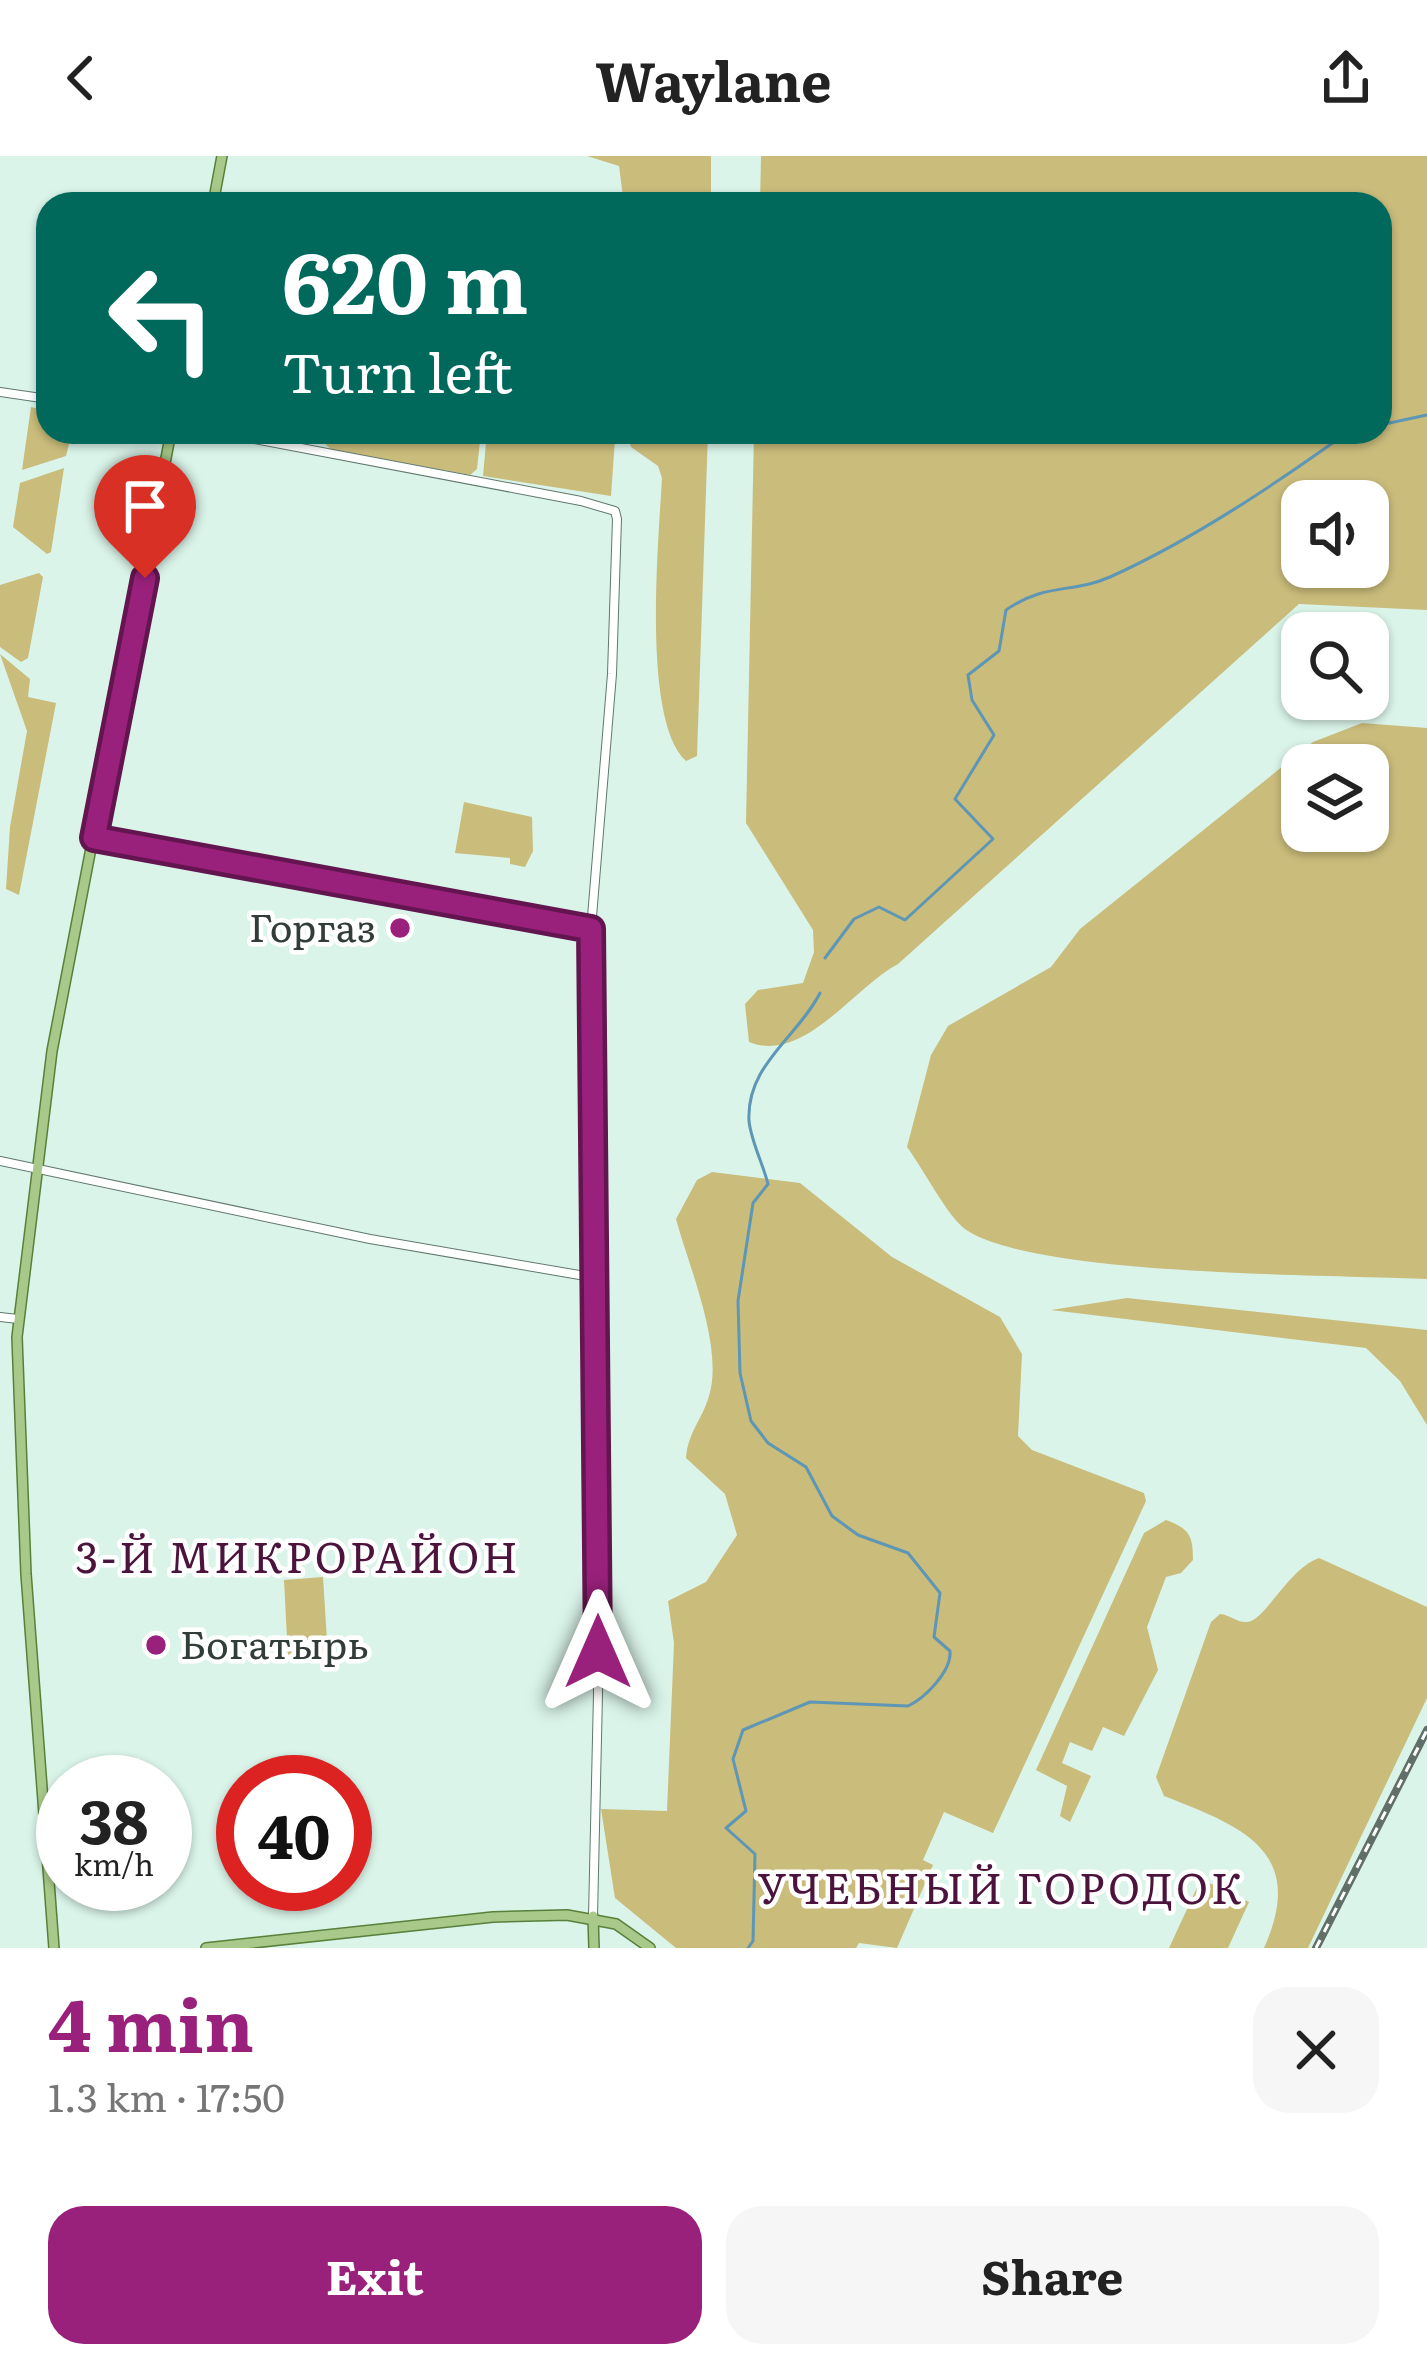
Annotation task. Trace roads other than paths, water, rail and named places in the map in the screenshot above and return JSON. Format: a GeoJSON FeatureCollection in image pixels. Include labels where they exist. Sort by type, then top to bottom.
{"type":"FeatureCollection","features":[{"type":"Feature","properties":{"kind":"main road"},"geometry":{"type":"LineString","coordinates":[[215,192],[222,156]]}},
{"type":"Feature","properties":{"kind":"main road"},"geometry":{"type":"LineString","coordinates":[[54,1948],[26,1574],[18,1319],[35,1167],[169,444]]}},
{"type":"Feature","properties":{"kind":"main road"},"geometry":{"type":"LineString","coordinates":[[593,1916],[594,1948]]}},
{"type":"Feature","properties":{"kind":"main road"},"geometry":{"type":"LineString","coordinates":[[206,1948],[493,1917],[593,1916],[616,1924],[650,1948]]}},
{"type":"Feature","properties":{"kind":"street"},"geometry":{"type":"LineString","coordinates":[[0,392],[36,397]]}},
{"type":"Feature","properties":{"kind":"street"},"geometry":{"type":"LineString","coordinates":[[277,444],[615,511],[613,658],[591,929],[598,1694],[593,1916]]}},
{"type":"Feature","properties":{"kind":"street"},"geometry":{"type":"LineString","coordinates":[[94,838],[591,929]]}},
{"type":"Feature","properties":{"kind":"street"},"geometry":{"type":"LineString","coordinates":[[0,1161],[370,1239],[597,1278]]}},
{"type":"Feature","properties":{"kind":"street"},"geometry":{"type":"LineString","coordinates":[[0,1317],[18,1319]]}},
{"type":"Feature","properties":{"kind":"waterway"},"geometry":{"type":"LineString","coordinates":[[1392,422],[1427,415]]}},
{"type":"Feature","properties":{"kind":"waterway"},"geometry":{"type":"LineString","coordinates":[[825,958],[854,919],[879,907],[905,920],[993,839],[955,799],[994,735],[972,700],[968,675],[999,651],[1006,610],[1034,595],[1096,582],[1141,562],[1233,510],[1331,444]]}},
{"type":"Feature","properties":{"kind":"waterway"},"geometry":{"type":"LineString","coordinates":[[748,1948],[753,1941],[755,1854],[726,1828],[746,1811],[733,1759],[743,1730],[810,1702],[908,1706],[936,1683],[947,1667],[950,1651],[934,1637],[940,1593],[908,1553],[858,1535],[832,1516],[806,1467],[768,1443],[751,1421],[740,1373],[738,1301],[753,1203],[768,1184],[750,1129],[750,1101],[764,1068],[820,993]]}},
{"type":"Feature","properties":{"kind":"railway"},"geometry":{"type":"LineString","coordinates":[[1316,1948],[1427,1730]]}},
{"type":"Feature","properties":{"kind":"place","name":"Горгаз"},"geometry":{"type":"Point","coordinates":[400,928]}},
{"type":"Feature","properties":{"kind":"place","name":"Богатырь"},"geometry":{"type":"Point","coordinates":[156,1645]}},
{"type":"Feature","properties":{"kind":"district","name":"3-Й МИКРОРАЙОН"},"geometry":{"type":"Point","coordinates":[298,1558]}},
{"type":"Feature","properties":{"kind":"district","name":"УЧЕБНЫЙ ГОРОДОК"},"geometry":{"type":"Point","coordinates":[1001,1889]}}]}
